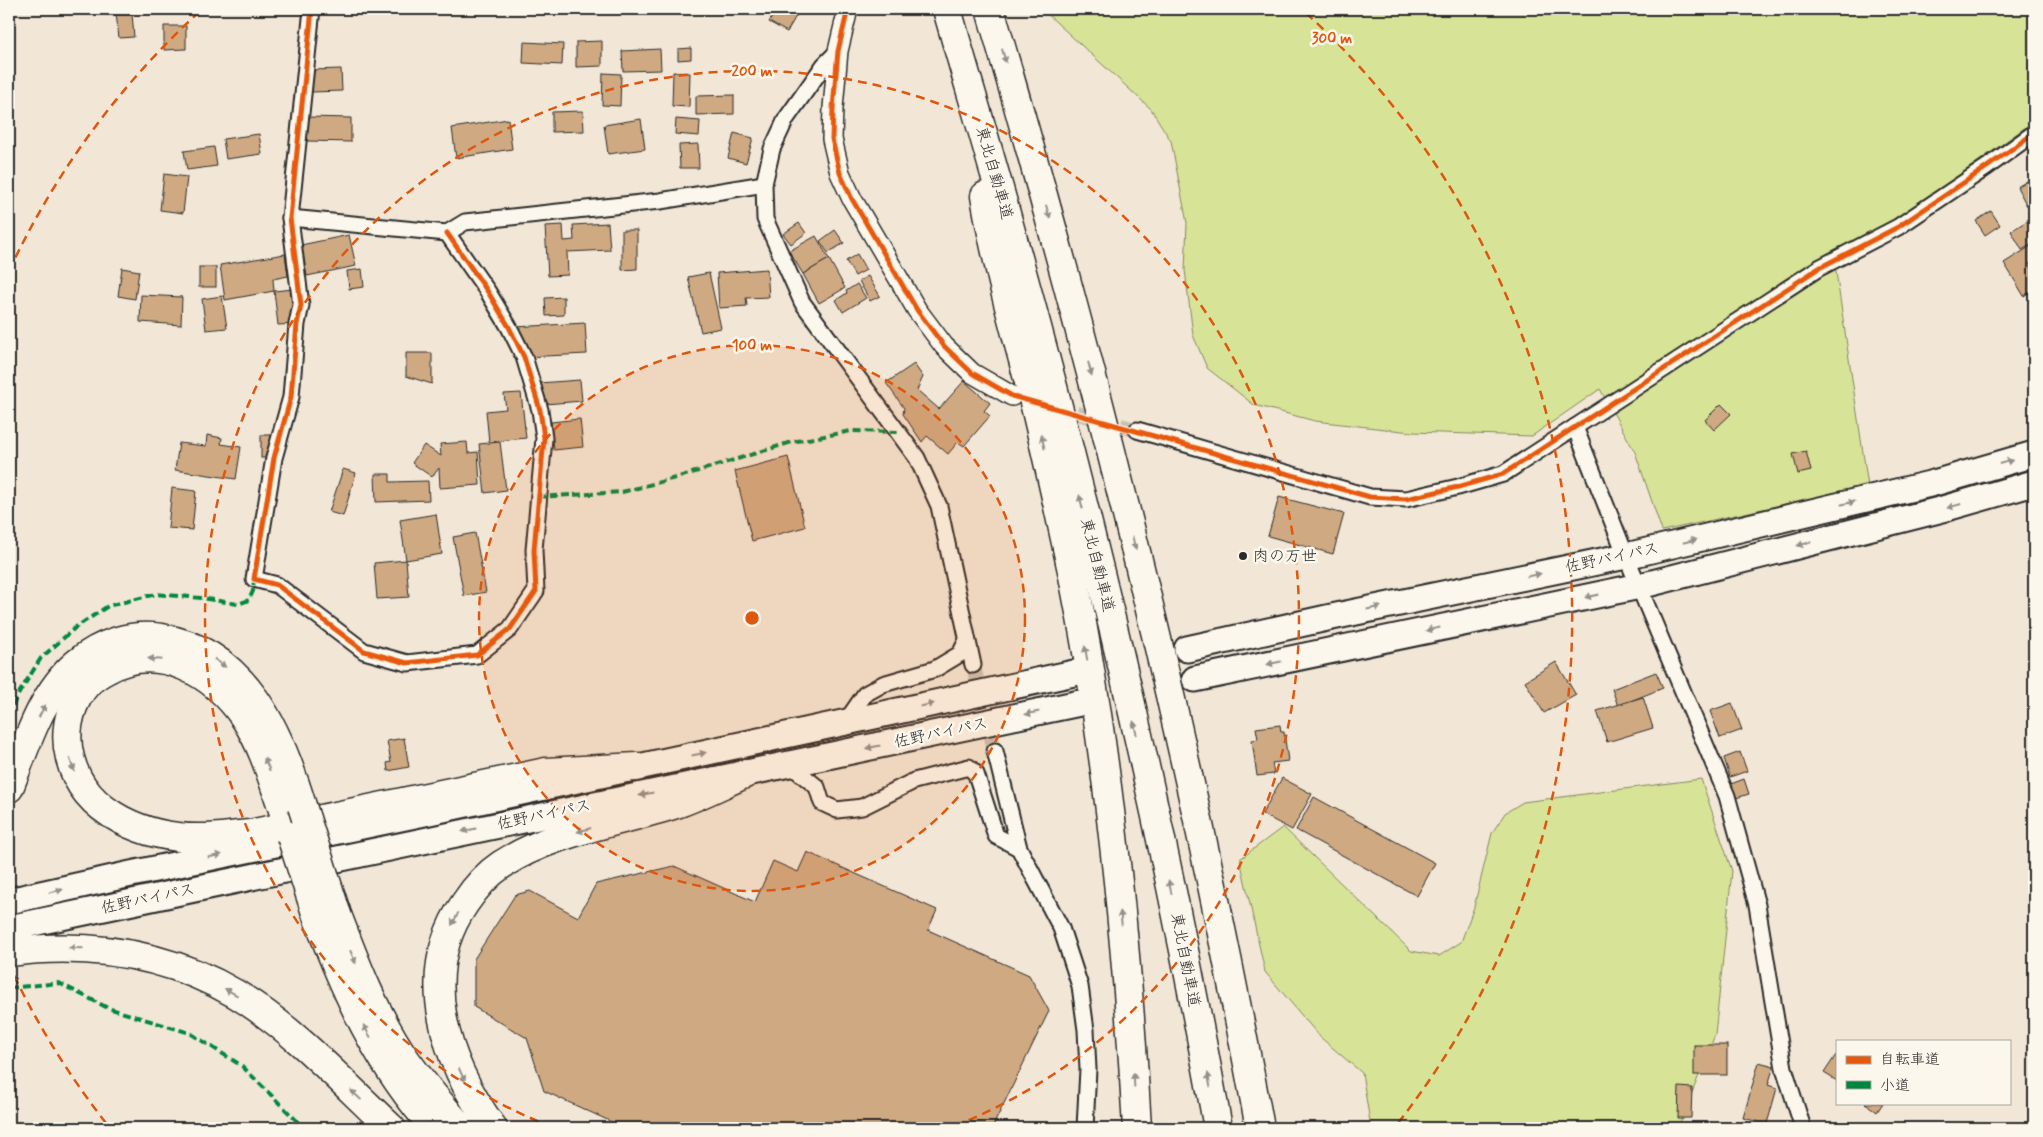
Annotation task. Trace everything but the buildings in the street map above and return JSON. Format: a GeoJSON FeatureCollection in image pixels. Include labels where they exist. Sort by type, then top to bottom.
{"type":"FeatureCollection","features":[{"type":"Feature","properties":{"kind":"highway","name":"東北自動車道"},"geometry":{"type":"LineString","coordinates":[[947,9],[1014,242],[1098,568],[1179,927],[1218,1128]]}},
{"type":"Feature","properties":{"kind":"highway"},"geometry":{"type":"LineString","coordinates":[[990,9],[1054,232],[1139,561],[1180,732],[1219,916],[1260,1128]]}},
{"type":"Feature","properties":{"kind":"highway"},"geometry":{"type":"LineString","coordinates":[[962,61],[994,248],[1032,394],[1072,572],[1100,734],[1128,987],[1137,1128]]}},
{"type":"Feature","properties":{"kind":"highway","name":"佐野バイパス"},"geometry":{"type":"LineString","coordinates":[[1187,649],[1626,556],[1934,483],[2034,454]]}},
{"type":"Feature","properties":{"kind":"highway","name":"佐野バイパス"},"geometry":{"type":"LineString","coordinates":[[1195,679],[1640,586],[2034,484]]}},
{"type":"Feature","properties":{"kind":"highway"},"geometry":{"type":"LineString","coordinates":[[9,788],[43,708],[60,682],[76,663],[93,651],[112,642],[133,637],[156,637],[180,641],[205,652],[226,667],[246,688],[262,709],[275,733],[288,765],[292,808]]}},
{"type":"Feature","properties":{"kind":"highway"},"geometry":{"type":"LineString","coordinates":[[435,1128],[385,1062],[362,1023],[332,956],[326,912],[292,808],[243,716],[226,695],[212,682],[193,670],[175,662],[157,658],[136,658],[118,663],[98,674],[82,689],[73,707],[67,727],[72,769],[82,786],[95,802],[115,817],[138,828],[179,836],[201,838],[250,834],[546,772],[637,767]]}},
{"type":"Feature","properties":{"kind":"highway","name":"佐野バイパス"},"geometry":{"type":"LineString","coordinates":[[9,901],[1074,673]]}},
{"type":"Feature","properties":{"kind":"highway","name":"佐野バイパス"},"geometry":{"type":"LineString","coordinates":[[9,928],[1080,703]]}},
{"type":"Feature","properties":{"kind":"highway"},"geometry":{"type":"LineString","coordinates":[[492,1128],[479,1110],[449,1044],[439,993],[440,964],[447,936],[455,918],[469,896],[490,873],[518,855],[540,845],[677,803],[745,774]]}},
{"type":"Feature","properties":{"kind":"highway"},"geometry":{"type":"LineString","coordinates":[[326,912],[354,958],[379,1014],[405,1059],[461,1128]]}},
{"type":"Feature","properties":{"kind":"highway"},"geometry":{"type":"LineString","coordinates":[[9,952],[62,947],[97,949],[140,956],[169,964],[205,978],[236,994],[293,1037],[391,1128]]}},
{"type":"Feature","properties":{"kind":"highway"},"geometry":{"type":"LineString","coordinates":[[1246,1054],[1268,1128]]}},
{"type":"Feature","properties":{"kind":"street"},"geometry":{"type":"LineString","coordinates":[[312,9],[290,218],[302,305],[297,324],[291,397],[274,458],[254,579],[277,585],[364,650],[407,662],[477,655],[510,629],[536,591],[534,550],[544,438],[540,410],[524,357],[488,292],[447,233]]}},
{"type":"Feature","properties":{"kind":"street"},"geometry":{"type":"LineString","coordinates":[[848,9],[838,51],[833,108],[832,138],[840,173],[852,199],[917,310],[944,346],[972,373],[1012,396]]}},
{"type":"Feature","properties":{"kind":"street"},"geometry":{"type":"LineString","coordinates":[[838,51],[824,65],[786,119],[772,149],[764,184],[766,219],[802,302],[917,458],[932,490],[939,506],[973,665]]}},
{"type":"Feature","properties":{"kind":"street"},"geometry":{"type":"LineString","coordinates":[[1137,430],[1370,497],[1406,499],[1458,488],[1503,474],[1819,268],[1898,227],[1987,168],[2034,133]]}},
{"type":"Feature","properties":{"kind":"street"},"geometry":{"type":"LineString","coordinates":[[290,218],[447,233],[465,222],[660,201],[764,184]]}},
{"type":"Feature","properties":{"kind":"street"},"geometry":{"type":"LineString","coordinates":[[1575,426],[1626,556],[1727,796],[1757,905],[1784,1068],[1803,1128]]}},
{"type":"Feature","properties":{"kind":"street"},"geometry":{"type":"LineString","coordinates":[[845,723],[865,694],[883,684],[935,669],[960,654],[967,640]]}},
{"type":"Feature","properties":{"kind":"street"},"geometry":{"type":"LineString","coordinates":[[995,751],[1019,848],[1060,928],[1080,986],[1086,1030],[1088,1069],[1085,1128]]}},
{"type":"Feature","properties":{"kind":"street"},"geometry":{"type":"LineString","coordinates":[[789,764],[817,787],[822,803],[837,810],[862,807],[914,781],[969,767],[976,774],[996,836],[1019,848]]}},
{"type":"Feature","properties":{"kind":"green space"},"geometry":{"type":"Polygon","coordinates":[[[1044,9],[2034,9],[2034,121],[1835,265],[1868,486],[1662,531],[1635,452],[1600,389],[1532,436],[1411,432],[1315,421],[1254,405],[1207,368],[1193,335],[1185,270],[1187,223],[1171,141],[1151,109],[1045,12],[1044,9]]]}},
{"type":"Feature","properties":{"kind":"green space"},"geometry":{"type":"Polygon","coordinates":[[[1701,779],[1732,871],[1715,1035],[1678,1128],[1371,1128],[1362,1073],[1320,1037],[1265,972],[1240,859],[1283,827],[1411,951],[1439,956],[1461,942],[1474,907],[1492,833],[1505,813],[1523,802],[1701,779]]]}},
{"type":"Feature","properties":{"kind":"tunnel"},"geometry":{"type":"LineString","coordinates":[[1054,407],[1137,430]]}},
{"type":"Feature","properties":{"kind":"tunnel"},"geometry":{"type":"LineString","coordinates":[[1074,673],[1187,649]]}},
{"type":"Feature","properties":{"kind":"tunnel"},"geometry":{"type":"LineString","coordinates":[[973,665],[995,751]]}},
{"type":"Feature","properties":{"kind":"tunnel"},"geometry":{"type":"LineString","coordinates":[[1080,703],[1195,679]]}},
{"type":"Feature","properties":{"kind":"marked path"},"geometry":{"type":"LineString","coordinates":[[538,497],[622,492],[679,477],[792,442],[851,431],[899,432]]}},
{"type":"Feature","properties":{"kind":"marked path"},"geometry":{"type":"LineString","coordinates":[[9,717],[16,698],[41,658],[76,627],[108,606],[156,594],[238,604],[249,600],[253,591],[254,579]]}},
{"type":"Feature","properties":{"kind":"marked path"},"geometry":{"type":"LineString","coordinates":[[9,988],[59,983],[108,1008],[190,1033],[242,1066],[304,1128]]}},
{"type":"Feature","properties":{"kind":"cycle path"},"geometry":{"type":"LineString","coordinates":[[312,9],[290,218],[301,305],[297,324],[291,397],[274,458],[254,579],[277,585],[364,651],[407,663],[477,655],[510,629],[536,591],[534,550],[544,438],[540,410],[524,357],[509,327],[488,292],[447,233]]}},
{"type":"Feature","properties":{"kind":"cycle path"},"geometry":{"type":"LineString","coordinates":[[848,9],[838,51],[833,108],[832,139],[840,173],[852,199],[917,310],[944,346],[972,373],[1012,396],[1370,497],[1406,499],[1503,474],[1819,268],[1898,227],[2034,133]]}},
{"type":"Feature","properties":{"kind":"place","name":"肉の万世"},"geometry":{"type":"Point","coordinates":[1243,556]}}]}
